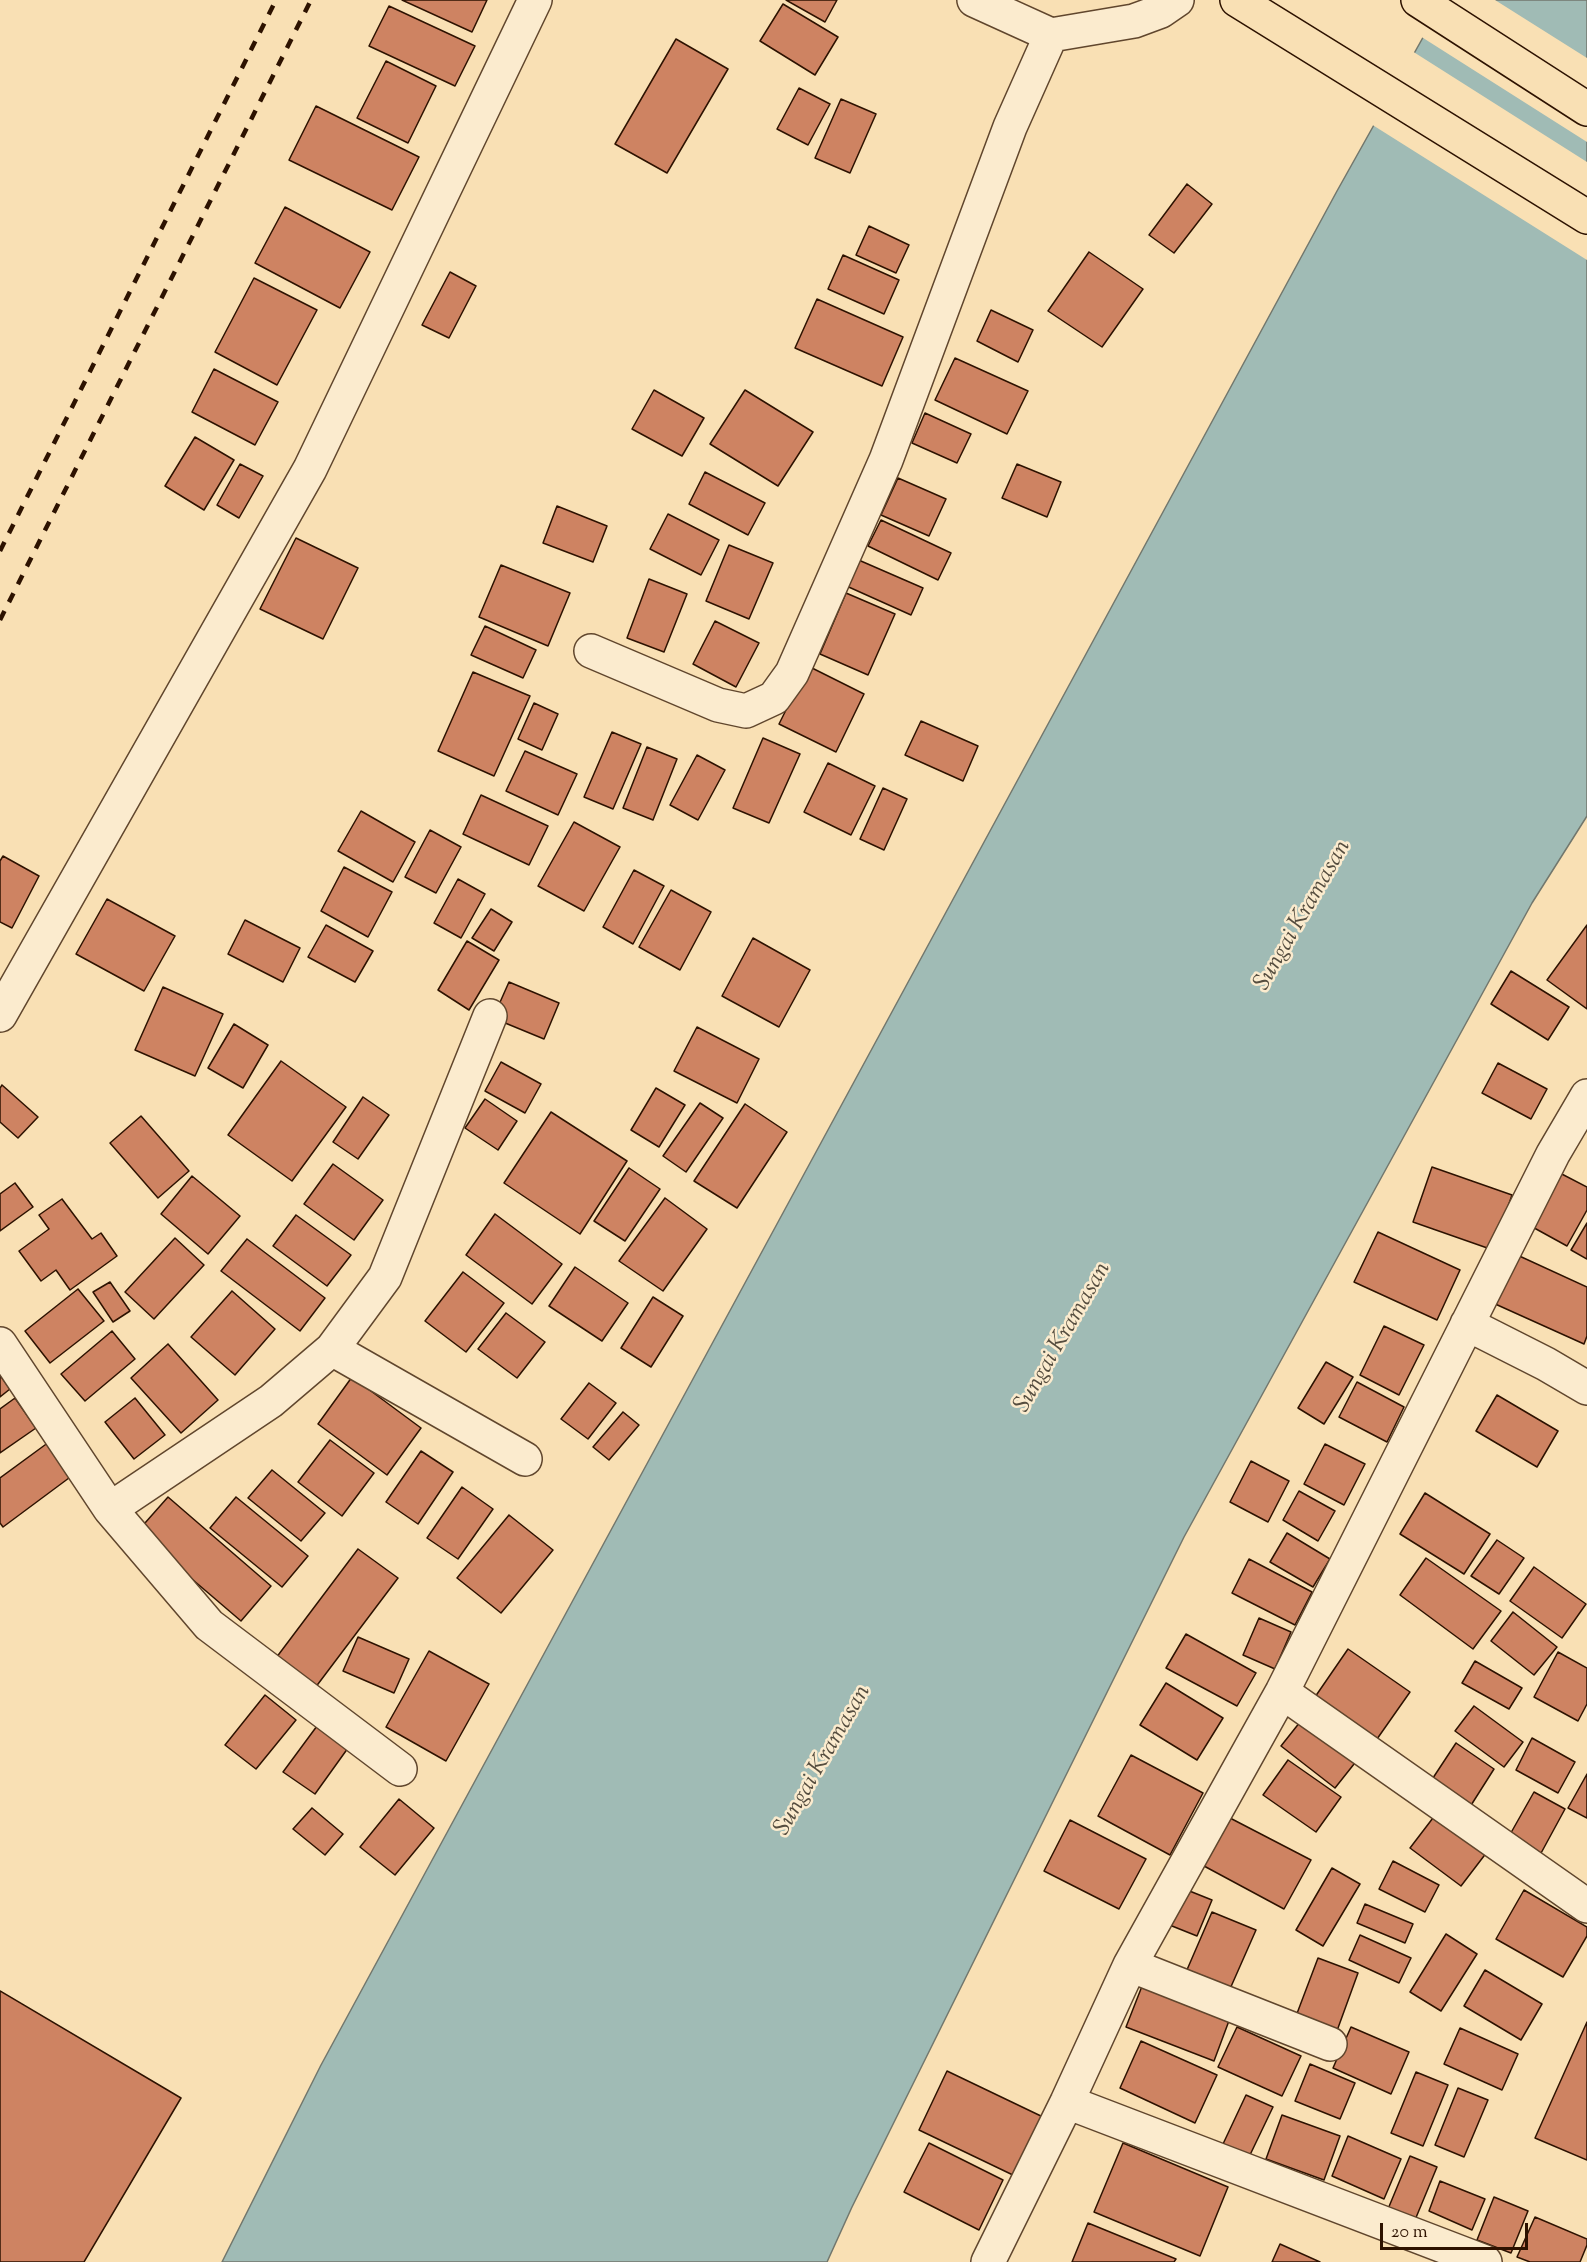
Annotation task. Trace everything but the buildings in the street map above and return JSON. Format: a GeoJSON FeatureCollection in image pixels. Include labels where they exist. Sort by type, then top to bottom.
{"type":"FeatureCollection","features":[{"type":"Feature","properties":{"kind":"highway"},"geometry":{"type":"LineString","coordinates":[[1237,0],[1587,216]]}},
{"type":"Feature","properties":{"kind":"highway"},"geometry":{"type":"LineString","coordinates":[[1418,0],[1587,109]]}},
{"type":"Feature","properties":{"kind":"street"},"geometry":{"type":"LineString","coordinates":[[0,1015],[310,469],[535,0]]}},
{"type":"Feature","properties":{"kind":"street"},"geometry":{"type":"LineString","coordinates":[[974,0],[1051,35],[1134,21],[1161,11],[1177,0]]}},
{"type":"Feature","properties":{"kind":"street"},"geometry":{"type":"LineString","coordinates":[[591,651],[717,705],[746,711],[774,698],[792,673],[886,460],[1010,127],[1051,35]]}},
{"type":"Feature","properties":{"kind":"street"},"geometry":{"type":"LineString","coordinates":[[110,1509],[271,1401],[332,1349],[385,1277],[490,1016]]}},
{"type":"Feature","properties":{"kind":"street"},"geometry":{"type":"LineString","coordinates":[[988,2262],[1067,2102],[1130,1965],[1282,1692],[1553,1154],[1587,1096]]}},
{"type":"Feature","properties":{"kind":"street"},"geometry":{"type":"LineString","coordinates":[[1467,1324],[1546,1364],[1587,1388]]}},
{"type":"Feature","properties":{"kind":"street"},"geometry":{"type":"LineString","coordinates":[[0,1344],[110,1509],[209,1625],[400,1769]]}},
{"type":"Feature","properties":{"kind":"street"},"geometry":{"type":"LineString","coordinates":[[332,1349],[525,1459]]}},
{"type":"Feature","properties":{"kind":"street"},"geometry":{"type":"LineString","coordinates":[[1282,1692],[1587,1905]]}},
{"type":"Feature","properties":{"kind":"street"},"geometry":{"type":"LineString","coordinates":[[1130,1965],[1330,2044]]}},
{"type":"Feature","properties":{"kind":"street"},"geometry":{"type":"LineString","coordinates":[[1067,2102],[1477,2261]]}},
{"type":"Feature","properties":{"kind":"water","name":"Sungai Kramasan"},"geometry":{"type":"Polygon","coordinates":[[[1444,0],[1587,0],[1587,816],[1532,903],[1184,1537],[852,2207],[827,2262],[222,2262],[321,2065],[1337,191],[1444,0]]]}},
{"type":"Feature","properties":{"kind":"pier"},"geometry":{"type":"Polygon","coordinates":[[[1440,0],[1495,0],[1587,58],[1587,142],[1420,36],[1440,0]]]}},
{"type":"Feature","properties":{"kind":"pier"},"geometry":{"type":"Polygon","coordinates":[[[1412,51],[1587,162],[1587,260],[1371,124],[1412,51]]]}},
{"type":"Feature","properties":{"kind":"railway"},"geometry":{"type":"LineString","coordinates":[[0,551],[276,0]]}},
{"type":"Feature","properties":{"kind":"railway"},"geometry":{"type":"LineString","coordinates":[[0,620],[311,0]]}}]}
